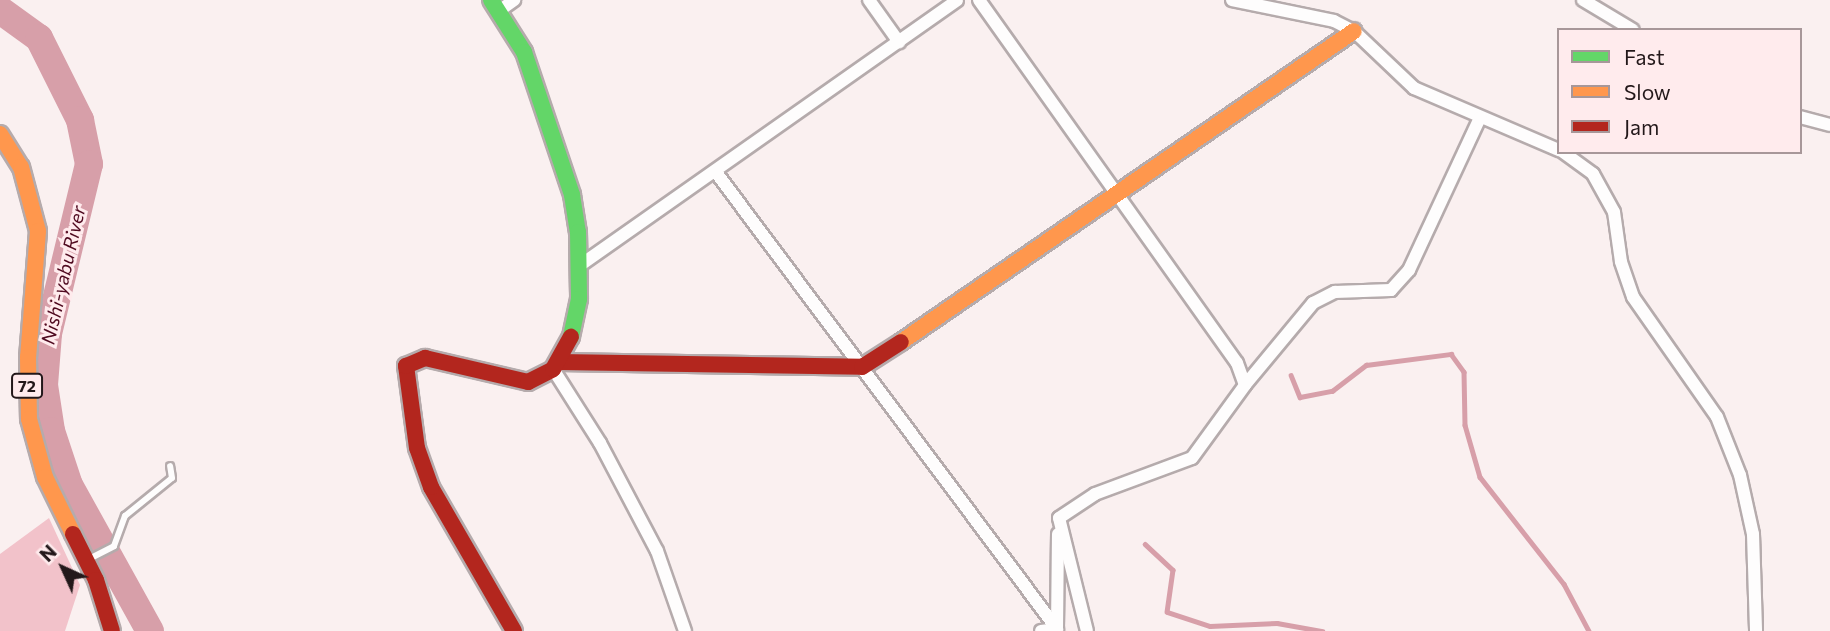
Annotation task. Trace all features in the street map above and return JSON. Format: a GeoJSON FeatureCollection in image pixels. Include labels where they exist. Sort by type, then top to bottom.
{"type":"FeatureCollection","features":[{"type":"Feature","properties":{"kind":"street"},"geometry":{"type":"LineString","coordinates":[[514,0],[495,5],[524,52],[572,195],[579,266],[570,342],[556,366]]}},
{"type":"Feature","properties":{"kind":"street"},"geometry":{"type":"LineString","coordinates":[[869,0],[899,41]]}},
{"type":"Feature","properties":{"kind":"street"},"geometry":{"type":"LineString","coordinates":[[579,266],[957,0]]}},
{"type":"Feature","properties":{"kind":"street"},"geometry":{"type":"LineString","coordinates":[[979,0],[1237,363],[1245,385]]}},
{"type":"Feature","properties":{"kind":"street"},"geometry":{"type":"LineString","coordinates":[[1232,0],[1334,21],[1354,31],[1414,88],[1480,118],[1523,131],[1557,149]]}},
{"type":"Feature","properties":{"kind":"street"},"geometry":{"type":"LineString","coordinates":[[1583,0],[1630,28]]}},
{"type":"Feature","properties":{"kind":"street"},"geometry":{"type":"LineString","coordinates":[[514,631],[431,487],[417,448],[406,366],[425,358],[528,382],[556,366],[862,367],[949,312],[1116,193],[1354,31]]}},
{"type":"Feature","properties":{"kind":"street"},"geometry":{"type":"LineString","coordinates":[[1059,518],[1095,494],[1192,458],[1245,385],[1314,303],[1335,292],[1391,290],[1409,270],[1480,118]]}},
{"type":"Feature","properties":{"kind":"street"},"geometry":{"type":"LineString","coordinates":[[1802,118],[1830,125]]}},
{"type":"Feature","properties":{"kind":"street","name":"72"},"geometry":{"type":"LineString","coordinates":[[0,134],[24,176],[38,231],[26,394],[29,419],[45,477],[90,558],[113,631]]}},
{"type":"Feature","properties":{"kind":"street"},"geometry":{"type":"LineString","coordinates":[[1565,154],[1593,174],[1615,212],[1621,262],[1633,297],[1690,373],[1731,452],[1753,534],[1756,631]]}},
{"type":"Feature","properties":{"kind":"street"},"geometry":{"type":"LineString","coordinates":[[715,171],[1057,629]]}},
{"type":"Feature","properties":{"kind":"street"},"geometry":{"type":"LineString","coordinates":[[556,366],[657,551],[685,631]]}},
{"type":"Feature","properties":{"kind":"street"},"geometry":{"type":"LineString","coordinates":[[1057,629],[1059,518]]}},
{"type":"Feature","properties":{"kind":"street"},"geometry":{"type":"LineString","coordinates":[[1059,518],[1087,631]]}},
{"type":"Feature","properties":{"kind":"street"},"geometry":{"type":"LineString","coordinates":[[1041,631],[1057,629]]}},
{"type":"Feature","properties":{"kind":"lane"},"geometry":{"type":"LineString","coordinates":[[90,558],[114,546],[125,516],[173,478],[170,466]]}},
{"type":"Feature","properties":{"kind":"shaded area"},"geometry":{"type":"Polygon","coordinates":[[[49,518],[80,585],[65,631],[0,631],[0,554],[49,518]]]}},
{"type":"Feature","properties":{"kind":"waterway","name":"Nishi-yabu River"},"geometry":{"type":"LineString","coordinates":[[0,10],[39,38],[80,120],[89,164],[48,334],[44,385],[51,431],[69,485],[150,631]]}},
{"type":"Feature","properties":{"kind":"waterway"},"geometry":{"type":"LineString","coordinates":[[1291,375],[1300,397],[1332,391],[1366,365],[1451,354],[1464,372],[1465,425],[1480,477],[1564,584],[1589,631]]}},
{"type":"Feature","properties":{"kind":"waterway"},"geometry":{"type":"LineString","coordinates":[[1145,544],[1173,570],[1167,612],[1210,626],[1277,623],[1322,631]]}},
{"type":"Feature","properties":{"kind":"traffic: fast"},"geometry":{"type":"LineString","coordinates":[[491,0],[524,52],[572,195],[578,232],[579,299],[571,337]]}},
{"type":"Feature","properties":{"kind":"traffic: slow"},"geometry":{"type":"LineString","coordinates":[[901,342],[1354,31]]}},
{"type":"Feature","properties":{"kind":"traffic: slow"},"geometry":{"type":"LineString","coordinates":[[0,134],[21,167],[38,231],[28,357],[29,419],[45,477],[73,534]]}},
{"type":"Feature","properties":{"kind":"traffic: jam"},"geometry":{"type":"LineString","coordinates":[[514,631],[431,487],[417,448],[406,366],[425,358],[528,382],[553,369],[571,337]]}},
{"type":"Feature","properties":{"kind":"traffic: jam"},"geometry":{"type":"LineString","coordinates":[[559,362],[862,367],[901,342]]}},
{"type":"Feature","properties":{"kind":"traffic: jam"},"geometry":{"type":"LineString","coordinates":[[73,534],[96,580],[112,631]]}}]}
